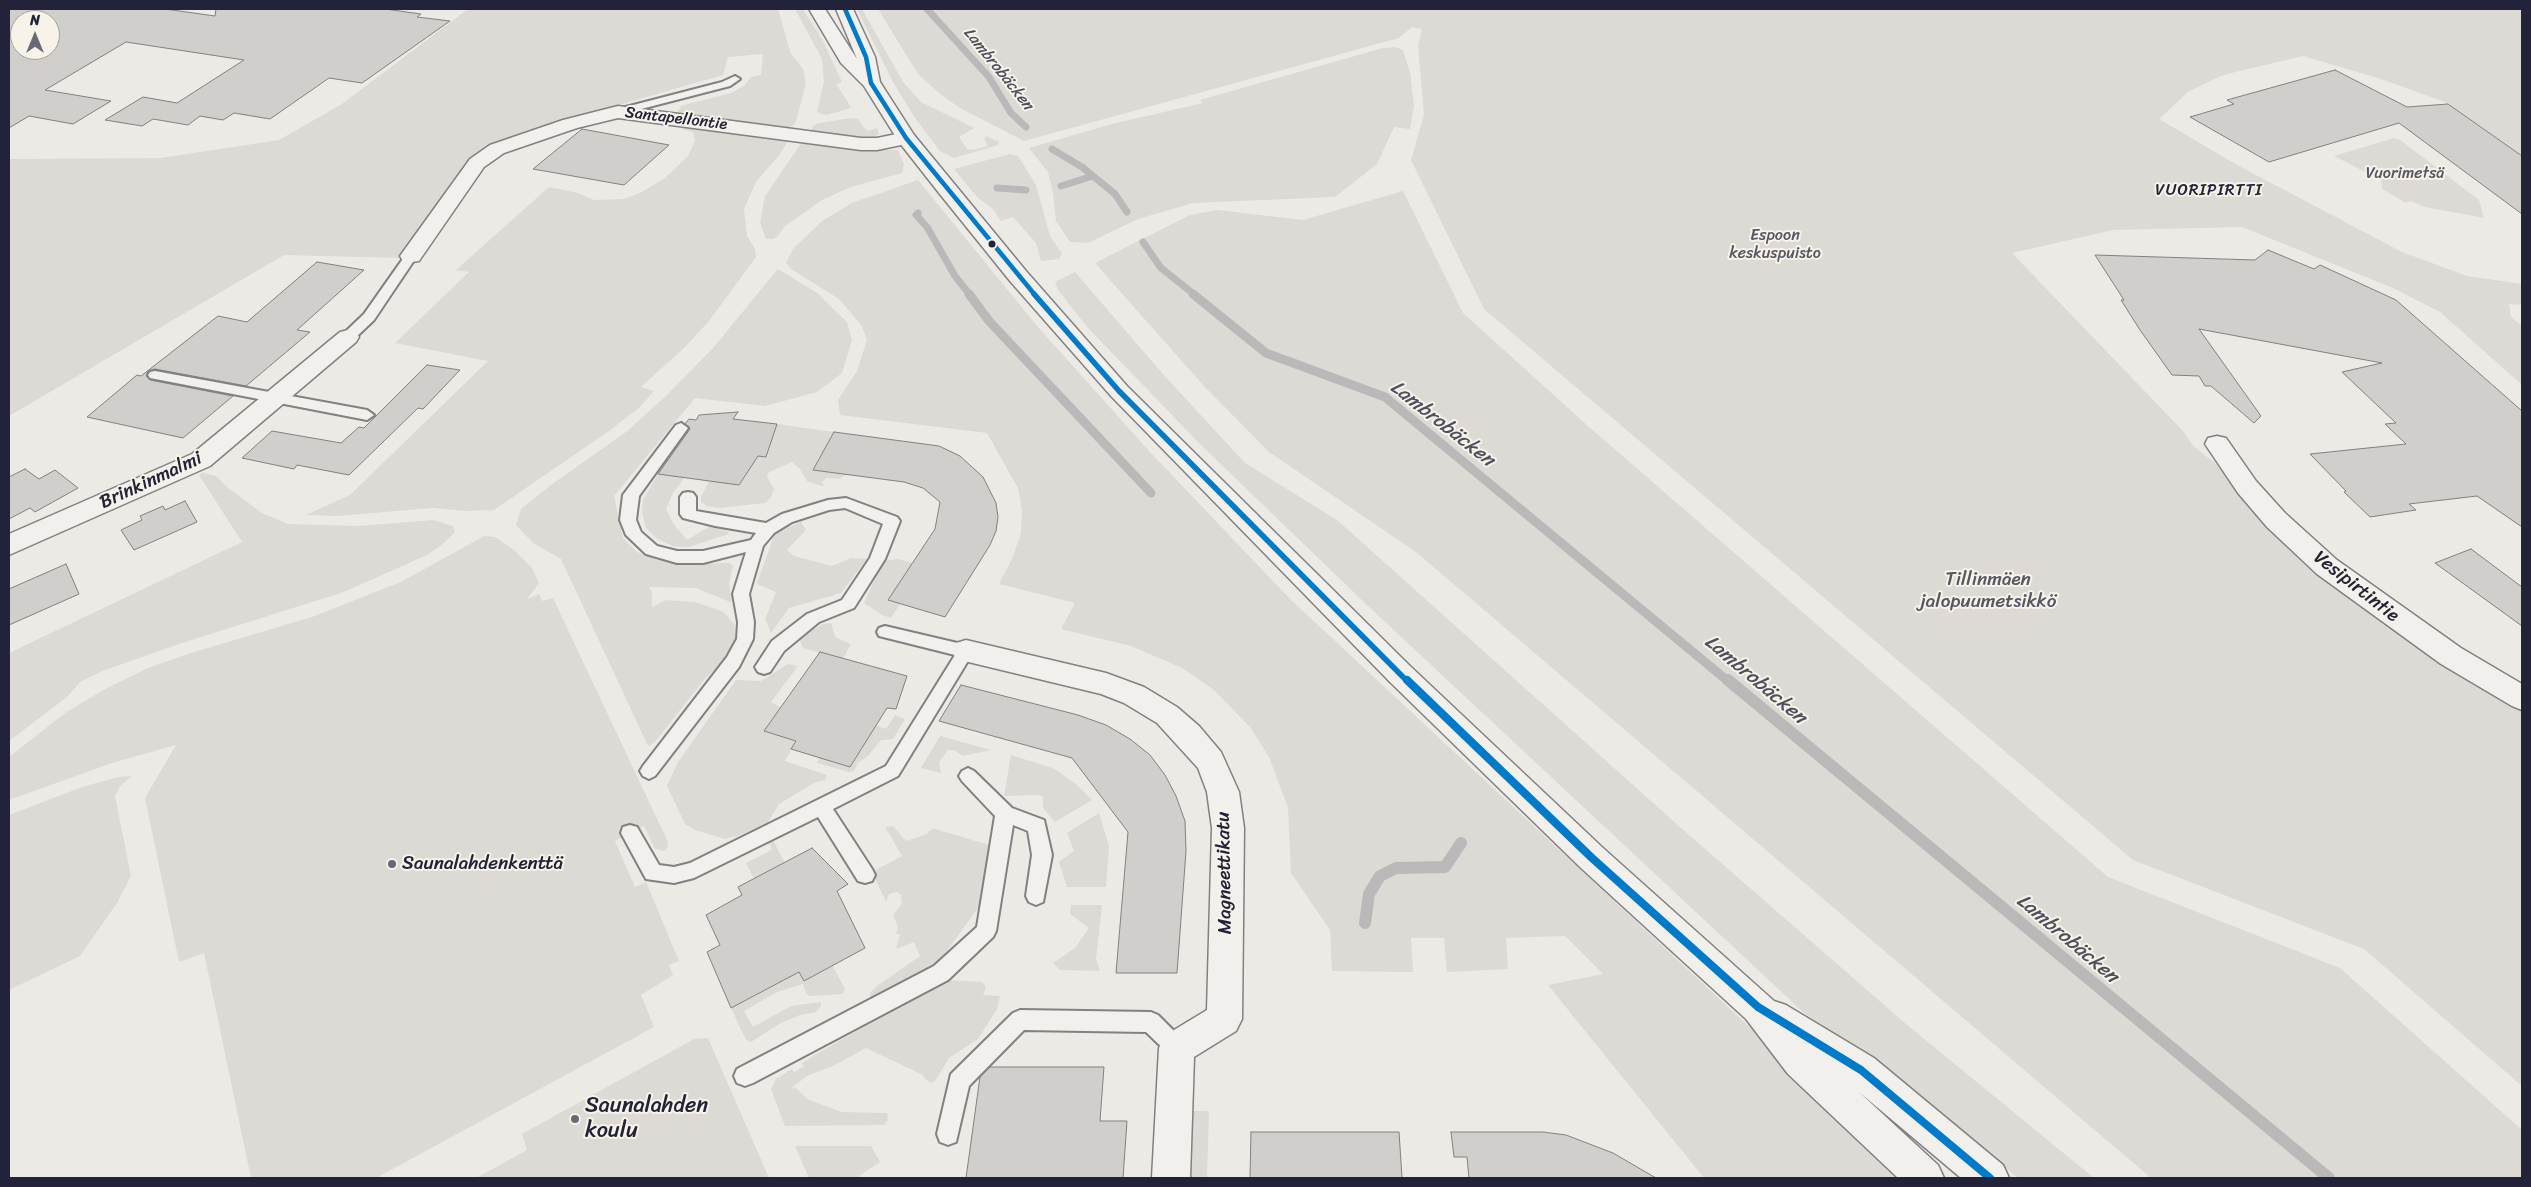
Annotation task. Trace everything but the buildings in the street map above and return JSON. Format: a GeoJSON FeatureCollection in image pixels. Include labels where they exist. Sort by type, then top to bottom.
{"type":"FeatureCollection","features":[{"type":"Feature","properties":{"kind":"main road"},"geometry":{"type":"LineString","coordinates":[[817,9],[847,59],[871,83],[906,138],[927,165],[1018,276],[1119,391],[1407,681],[1592,858],[1758,1007],[1801,1062],[1925,1178]]}},
{"type":"Feature","properties":{"kind":"main road"},"geometry":{"type":"LineString","coordinates":[[845,9],[866,57],[871,83]]}},
{"type":"Feature","properties":{"kind":"main road","name":"Santapellontie"},"geometry":{"type":"LineString","coordinates":[[411,256],[477,164],[497,149],[570,124],[618,112],[861,144],[877,144],[906,138]]}},
{"type":"Feature","properties":{"kind":"main road","name":"Brinkinmalmi"},"geometry":{"type":"LineString","coordinates":[[9,545],[202,460],[348,337]]}},
{"type":"Feature","properties":{"kind":"main road","name":"Vesipirtintie"},"geometry":{"type":"LineString","coordinates":[[2217,444],[2247,487],[2276,520],[2327,568],[2450,656],[2522,698]]}},
{"type":"Feature","properties":{"kind":"main road","name":"Magneettikatu"},"geometry":{"type":"LineString","coordinates":[[966,651],[1106,684],[1134,695],[1167,715],[1188,734],[1210,761],[1223,792],[1228,828],[1224,1019],[1177,1048]]}},
{"type":"Feature","properties":{"kind":"main road"},"geometry":{"type":"LineString","coordinates":[[1758,1007],[1861,1070],[1990,1178]]}},
{"type":"Feature","properties":{"kind":"main road"},"geometry":{"type":"LineString","coordinates":[[1171,1178],[1177,1048]]}},
{"type":"Feature","properties":{"kind":"lane"},"geometry":{"type":"LineString","coordinates":[[618,112],[726,84],[735,79]]}},
{"type":"Feature","properties":{"kind":"lane"},"geometry":{"type":"LineString","coordinates":[[348,337],[369,317],[411,256]]}},
{"type":"Feature","properties":{"kind":"lane"},"geometry":{"type":"LineString","coordinates":[[155,375],[367,416]]}},
{"type":"Feature","properties":{"kind":"lane"},"geometry":{"type":"LineString","coordinates":[[681,428],[630,495],[628,520],[634,535],[652,550],[677,557],[703,557],[756,544]]}},
{"type":"Feature","properties":{"kind":"lane"},"geometry":{"type":"LineString","coordinates":[[688,497],[688,514],[715,521],[768,529]]}},
{"type":"Feature","properties":{"kind":"lane"},"geometry":{"type":"LineString","coordinates":[[649,771],[733,662],[745,639],[746,622],[741,594],[756,544],[768,529],[787,518],[828,505],[846,503],[892,521],[877,559],[848,604],[813,618],[778,646],[764,667]]}},
{"type":"Feature","properties":{"kind":"lane"},"geometry":{"type":"LineString","coordinates":[[630,833],[652,873],[674,875],[694,870],[892,771],[966,651],[884,632]]}},
{"type":"Feature","properties":{"kind":"lane"},"geometry":{"type":"LineString","coordinates":[[968,776],[1005,814],[1037,826],[1042,855],[1036,896]]}},
{"type":"Feature","properties":{"kind":"lane"},"geometry":{"type":"LineString","coordinates":[[821,806],[865,875]]}},
{"type":"Feature","properties":{"kind":"lane"},"geometry":{"type":"LineString","coordinates":[[745,1076],[941,973],[986,931],[1005,814]]}},
{"type":"Feature","properties":{"kind":"lane"},"geometry":{"type":"LineString","coordinates":[[948,1134],[959,1081],[1020,1020],[1151,1022],[1177,1048]]}},
{"type":"Feature","properties":{"kind":"green space"},"geometry":{"type":"Polygon","coordinates":[[[468,9],[778,9],[790,52],[803,69],[806,83],[796,122],[789,129],[680,116],[677,113],[681,106],[731,93],[745,85],[751,77],[761,75],[763,54],[728,57],[723,75],[546,126],[493,145],[475,160],[400,258],[284,255],[9,416],[9,159],[161,158],[279,140],[342,104],[468,9]]]}},
{"type":"Feature","properties":{"kind":"green space"},"geometry":{"type":"Polygon","coordinates":[[[795,9],[803,9],[823,41],[842,82],[836,84],[851,107],[848,109],[826,115],[817,112],[824,81],[822,59],[795,9]]]}},
{"type":"Feature","properties":{"kind":"green space"},"geometry":{"type":"Polygon","coordinates":[[[857,9],[862,9],[903,82],[921,102],[974,128],[959,137],[967,149],[973,150],[988,146],[984,139],[986,136],[999,142],[998,145],[954,158],[940,151],[915,118],[893,82],[857,9]]]}},
{"type":"Feature","properties":{"kind":"green space","name":"Espoon keskuspuisto"},"geometry":{"type":"Polygon","coordinates":[[[878,9],[2522,9],[2522,156],[2445,102],[2381,79],[2303,56],[2223,75],[2188,92],[2159,119],[2239,166],[2402,252],[2467,276],[2522,284],[2522,305],[2509,304],[2511,317],[2522,326],[2522,385],[2440,312],[2393,288],[2242,227],[2113,230],[2012,253],[2182,430],[2194,447],[2214,462],[2271,525],[2504,697],[2522,707],[2522,1086],[2364,949],[2133,860],[1484,309],[1411,160],[1424,115],[1418,45],[1422,29],[1412,27],[1399,38],[1024,141],[960,108],[940,94],[918,74],[878,9]]]}},
{"type":"Feature","properties":{"kind":"green space"},"geometry":{"type":"Polygon","coordinates":[[[1395,47],[1403,50],[1410,72],[1414,106],[1410,129],[1394,127],[1377,164],[1335,197],[1193,203],[1138,219],[1088,243],[1070,242],[1056,221],[1053,193],[1048,172],[1029,148],[1112,124],[1203,103],[1200,100],[1383,48],[1395,47]]]}},
{"type":"Feature","properties":{"kind":"green space"},"geometry":{"type":"Polygon","coordinates":[[[851,118],[858,119],[867,131],[877,128],[879,134],[866,140],[814,133],[811,130],[814,125],[820,123],[851,118]]]}},
{"type":"Feature","properties":{"kind":"green space"},"geometry":{"type":"Polygon","coordinates":[[[689,125],[785,137],[788,141],[780,154],[756,182],[744,209],[747,236],[755,249],[756,257],[709,321],[685,347],[641,387],[654,391],[640,407],[609,431],[494,510],[466,511],[433,508],[337,516],[306,515],[350,495],[488,361],[395,343],[469,272],[456,270],[549,187],[578,193],[594,200],[624,199],[642,192],[665,178],[688,156],[695,141],[693,132],[681,129],[689,125]]]}},
{"type":"Feature","properties":{"kind":"green space","name":"Vuorimetsä"},"geometry":{"type":"Polygon","coordinates":[[[2394,138],[2400,140],[2479,200],[2484,218],[2425,207],[2411,201],[2406,203],[2382,189],[2381,180],[2334,156],[2394,138]]]}},
{"type":"Feature","properties":{"kind":"green space"},"geometry":{"type":"Polygon","coordinates":[[[809,141],[852,150],[898,150],[904,164],[902,173],[851,187],[822,200],[785,226],[778,236],[773,239],[766,239],[760,222],[765,196],[800,145],[809,141]]]}},
{"type":"Feature","properties":{"kind":"green space"},"geometry":{"type":"Polygon","coordinates":[[[1010,154],[1018,156],[1036,185],[1050,236],[1062,254],[1059,259],[1041,261],[1036,243],[1013,217],[1001,221],[992,208],[978,198],[954,169],[1010,154]]]}},
{"type":"Feature","properties":{"kind":"green space"},"geometry":{"type":"Polygon","coordinates":[[[918,180],[1037,326],[1150,452],[1290,599],[1859,1129],[1902,1178],[1704,1178],[1548,985],[1603,974],[1565,936],[1506,938],[1508,969],[1447,972],[1444,938],[1411,938],[1413,972],[1332,971],[1330,930],[1291,873],[1288,808],[1269,757],[1250,727],[1214,690],[1182,668],[1131,646],[1061,629],[1075,603],[999,584],[1012,559],[1021,533],[1022,510],[1018,488],[987,433],[840,415],[838,400],[857,371],[867,340],[862,326],[839,299],[791,269],[786,263],[793,249],[822,221],[852,203],[918,180]]]}},
{"type":"Feature","properties":{"kind":"green space"},"geometry":{"type":"Polygon","coordinates":[[[1403,191],[1463,313],[1588,426],[2108,877],[2340,968],[2522,1130],[2522,1178],[2151,1178],[1416,552],[1269,452],[1203,385],[1095,263],[1190,215],[1217,210],[1303,220],[1403,191]]]}},
{"type":"Feature","properties":{"kind":"green space"},"geometry":{"type":"Polygon","coordinates":[[[778,269],[817,293],[847,322],[852,340],[842,373],[817,392],[765,406],[695,398],[614,496],[623,538],[637,552],[655,559],[683,564],[729,563],[733,565],[729,584],[732,600],[730,602],[696,588],[649,587],[652,593],[652,607],[666,600],[695,602],[724,612],[734,624],[736,639],[729,656],[703,681],[655,742],[648,746],[561,559],[533,543],[516,525],[521,509],[551,485],[626,432],[667,395],[713,348],[778,269]]]}},
{"type":"Feature","properties":{"kind":"green space"},"geometry":{"type":"Polygon","coordinates":[[[1075,272],[1162,373],[1245,463],[1337,520],[1680,827],[1906,1024],[2094,1178],[2018,1178],[1900,1083],[1803,1012],[1368,606],[1201,445],[1088,328],[1058,290],[1055,282],[1075,272]]]}},
{"type":"Feature","properties":{"kind":"green space"},"geometry":{"type":"Polygon","coordinates":[[[777,424],[834,432],[818,462],[818,469],[847,474],[839,479],[826,478],[821,483],[826,485],[821,486],[807,481],[800,469],[792,462],[769,472],[767,477],[774,489],[771,497],[765,503],[719,508],[707,506],[701,502],[701,497],[709,481],[758,456],[767,457],[777,424]]]}},
{"type":"Feature","properties":{"kind":"green space"},"geometry":{"type":"Polygon","coordinates":[[[203,473],[216,476],[227,487],[262,513],[288,524],[359,526],[433,520],[453,526],[455,532],[444,543],[427,555],[344,592],[185,642],[105,670],[80,682],[67,697],[9,741],[9,653],[242,542],[199,475],[203,473]]]}},
{"type":"Feature","properties":{"kind":"green space"},"geometry":{"type":"Polygon","coordinates":[[[658,474],[685,477],[673,493],[666,509],[673,523],[687,540],[709,527],[727,531],[729,534],[688,547],[672,546],[656,538],[646,528],[642,512],[643,500],[658,474]]]}},
{"type":"Feature","properties":{"kind":"green space"},"geometry":{"type":"Polygon","coordinates":[[[801,522],[806,530],[787,550],[794,556],[832,566],[851,558],[867,559],[841,593],[789,608],[771,633],[765,619],[776,592],[757,583],[775,533],[801,522]]]}},
{"type":"Feature","properties":{"kind":"green space","name":"Saunalahdenkenttä"},"geometry":{"type":"Polygon","coordinates":[[[484,536],[495,537],[514,550],[532,568],[539,583],[527,599],[539,594],[542,601],[553,598],[668,842],[668,847],[664,851],[655,849],[644,826],[615,841],[635,887],[646,882],[679,961],[669,965],[673,975],[641,995],[654,1027],[376,1178],[251,1178],[204,953],[179,962],[145,798],[176,745],[112,763],[9,800],[9,757],[65,713],[107,688],[148,668],[191,653],[312,617],[401,582],[484,536]]]}},
{"type":"Feature","properties":{"kind":"green space"},"geometry":{"type":"Polygon","coordinates":[[[898,559],[913,563],[892,600],[900,604],[891,618],[882,615],[864,603],[883,561],[898,559]]]}},
{"type":"Feature","properties":{"kind":"green space"},"geometry":{"type":"Polygon","coordinates":[[[831,623],[835,637],[851,644],[843,659],[803,648],[799,638],[823,624],[831,623]]]}},
{"type":"Feature","properties":{"kind":"green space"},"geometry":{"type":"Polygon","coordinates":[[[788,664],[798,666],[771,702],[781,707],[764,731],[796,741],[785,761],[827,775],[825,780],[814,783],[779,804],[768,822],[740,835],[725,839],[695,830],[685,824],[667,786],[678,762],[736,680],[761,681],[788,664]]]}},
{"type":"Feature","properties":{"kind":"green space"},"geometry":{"type":"Polygon","coordinates":[[[895,715],[905,719],[893,739],[881,740],[869,755],[858,763],[854,771],[849,772],[817,763],[820,757],[876,725],[886,729],[895,715]]]}},
{"type":"Feature","properties":{"kind":"green space"},"geometry":{"type":"Polygon","coordinates":[[[940,736],[991,750],[963,756],[954,750],[948,750],[939,762],[941,773],[921,768],[940,736]]]}},
{"type":"Feature","properties":{"kind":"green space"},"geometry":{"type":"Polygon","coordinates":[[[1011,755],[1055,769],[1077,785],[1092,800],[1055,822],[1043,808],[1043,797],[1039,795],[1004,796],[1011,755]]]}},
{"type":"Feature","properties":{"kind":"green space"},"geometry":{"type":"Polygon","coordinates":[[[132,776],[120,786],[115,796],[131,876],[117,903],[80,956],[9,990],[9,815],[82,787],[118,777],[132,776]]]}},
{"type":"Feature","properties":{"kind":"green space"},"geometry":{"type":"Polygon","coordinates":[[[1099,813],[1109,846],[1106,887],[1067,887],[1059,862],[1074,851],[1067,833],[1099,813]]]}},
{"type":"Feature","properties":{"kind":"green space"},"geometry":{"type":"Polygon","coordinates":[[[893,826],[906,841],[927,834],[930,830],[935,829],[989,845],[980,905],[939,962],[870,999],[870,993],[877,986],[920,956],[914,942],[896,949],[900,934],[896,934],[898,927],[893,915],[902,904],[901,895],[897,892],[889,894],[886,902],[872,872],[902,856],[885,827],[893,826]]]}},
{"type":"Feature","properties":{"kind":"green space"},"geometry":{"type":"Polygon","coordinates":[[[773,840],[785,863],[754,879],[746,863],[772,850],[769,842],[773,840]]]}},
{"type":"Feature","properties":{"kind":"green space"},"geometry":{"type":"Polygon","coordinates":[[[1071,905],[1102,905],[1096,959],[1100,971],[1060,970],[1053,963],[1075,948],[1089,928],[1070,914],[1071,905]]]}},
{"type":"Feature","properties":{"kind":"green space"},"geometry":{"type":"Polygon","coordinates":[[[832,965],[845,989],[843,994],[810,996],[806,993],[803,984],[777,992],[744,1011],[753,1027],[791,1006],[821,1002],[821,1006],[816,1012],[800,1015],[779,1024],[751,1042],[746,1040],[731,1008],[799,972],[804,981],[832,965]]]}},
{"type":"Feature","properties":{"kind":"green space"},"geometry":{"type":"Polygon","coordinates":[[[947,980],[982,982],[986,987],[983,995],[1000,996],[997,1009],[978,1039],[949,1058],[935,1081],[931,1083],[923,1075],[866,1048],[833,1066],[807,1076],[790,1089],[796,1088],[807,1099],[842,1112],[887,1113],[888,1120],[884,1125],[785,1126],[771,1089],[776,1079],[792,1069],[794,1072],[804,1066],[802,1063],[818,1053],[947,980]]]}},
{"type":"Feature","properties":{"kind":"green space"},"geometry":{"type":"Polygon","coordinates":[[[708,1038],[769,1178],[476,1178],[527,1150],[522,1134],[694,1039],[708,1038]]]}},
{"type":"Feature","properties":{"kind":"green space"},"geometry":{"type":"Polygon","coordinates":[[[1192,1111],[1209,1111],[1207,1178],[1190,1178],[1192,1111]]]}},
{"type":"Feature","properties":{"kind":"green space"},"geometry":{"type":"Polygon","coordinates":[[[795,1146],[871,1146],[880,1162],[859,1176],[859,1178],[809,1178],[795,1146]]]}},
{"type":"Feature","properties":{"kind":"waterway","name":"Lambrobäcken"},"geometry":{"type":"LineString","coordinates":[[927,9],[989,77],[1011,113],[1026,127]]}},
{"type":"Feature","properties":{"kind":"waterway","name":"Lambrobäcken"},"geometry":{"type":"LineString","coordinates":[[1052,149],[1093,176]]}},
{"type":"Feature","properties":{"kind":"waterway"},"geometry":{"type":"LineString","coordinates":[[1061,186],[1093,176]]}},
{"type":"Feature","properties":{"kind":"waterway","name":"Lambrobäcken"},"geometry":{"type":"LineString","coordinates":[[1093,176],[1115,194],[1127,212]]}},
{"type":"Feature","properties":{"kind":"waterway"},"geometry":{"type":"LineString","coordinates":[[997,188],[1026,190]]}},
{"type":"Feature","properties":{"kind":"waterway"},"geometry":{"type":"LineString","coordinates":[[918,213],[916,215],[927,227],[955,276],[970,295]]}},
{"type":"Feature","properties":{"kind":"waterway","name":"Lambrobäcken"},"geometry":{"type":"LineString","coordinates":[[1143,242],[1161,268],[1195,295]]}},
{"type":"Feature","properties":{"kind":"waterway"},"geometry":{"type":"LineString","coordinates":[[969,294],[989,321],[1151,493]]}},
{"type":"Feature","properties":{"kind":"waterway","name":"Lambrobäcken"},"geometry":{"type":"LineString","coordinates":[[1193,294],[1266,353],[1385,397],[1729,682]]}},
{"type":"Feature","properties":{"kind":"waterway","name":"Lambrobäcken"},"geometry":{"type":"LineString","coordinates":[[1728,680],[2329,1178]]}},
{"type":"Feature","properties":{"kind":"waterway"},"geometry":{"type":"LineString","coordinates":[[1365,923],[1369,894],[1380,876],[1396,868],[1445,867],[1461,843]]}},
{"type":"Feature","properties":{"kind":"transit line"},"geometry":{"type":"LineString","coordinates":[[845,9],[866,57],[871,83],[906,138],[1018,276],[1119,391],[1400,674],[1592,858],[1758,1007],[1861,1070],[1990,1178]]}},
{"type":"Feature","properties":{"kind":"place","name":"Saunalahdenkenttä"},"geometry":{"type":"Point","coordinates":[392,864]}},
{"type":"Feature","properties":{"kind":"place","name":"Saunalahden koulu"},"geometry":{"type":"Point","coordinates":[575,1119]}},
{"type":"Feature","properties":{"kind":"district","name":"VUORIPIRTTI"},"geometry":{"type":"Point","coordinates":[2209,191]}},
{"type":"Feature","properties":{"kind":"park label","name":"Tillinmäen jalopuumetsikkö"},"geometry":{"type":"Point","coordinates":[1988,591]}}]}
